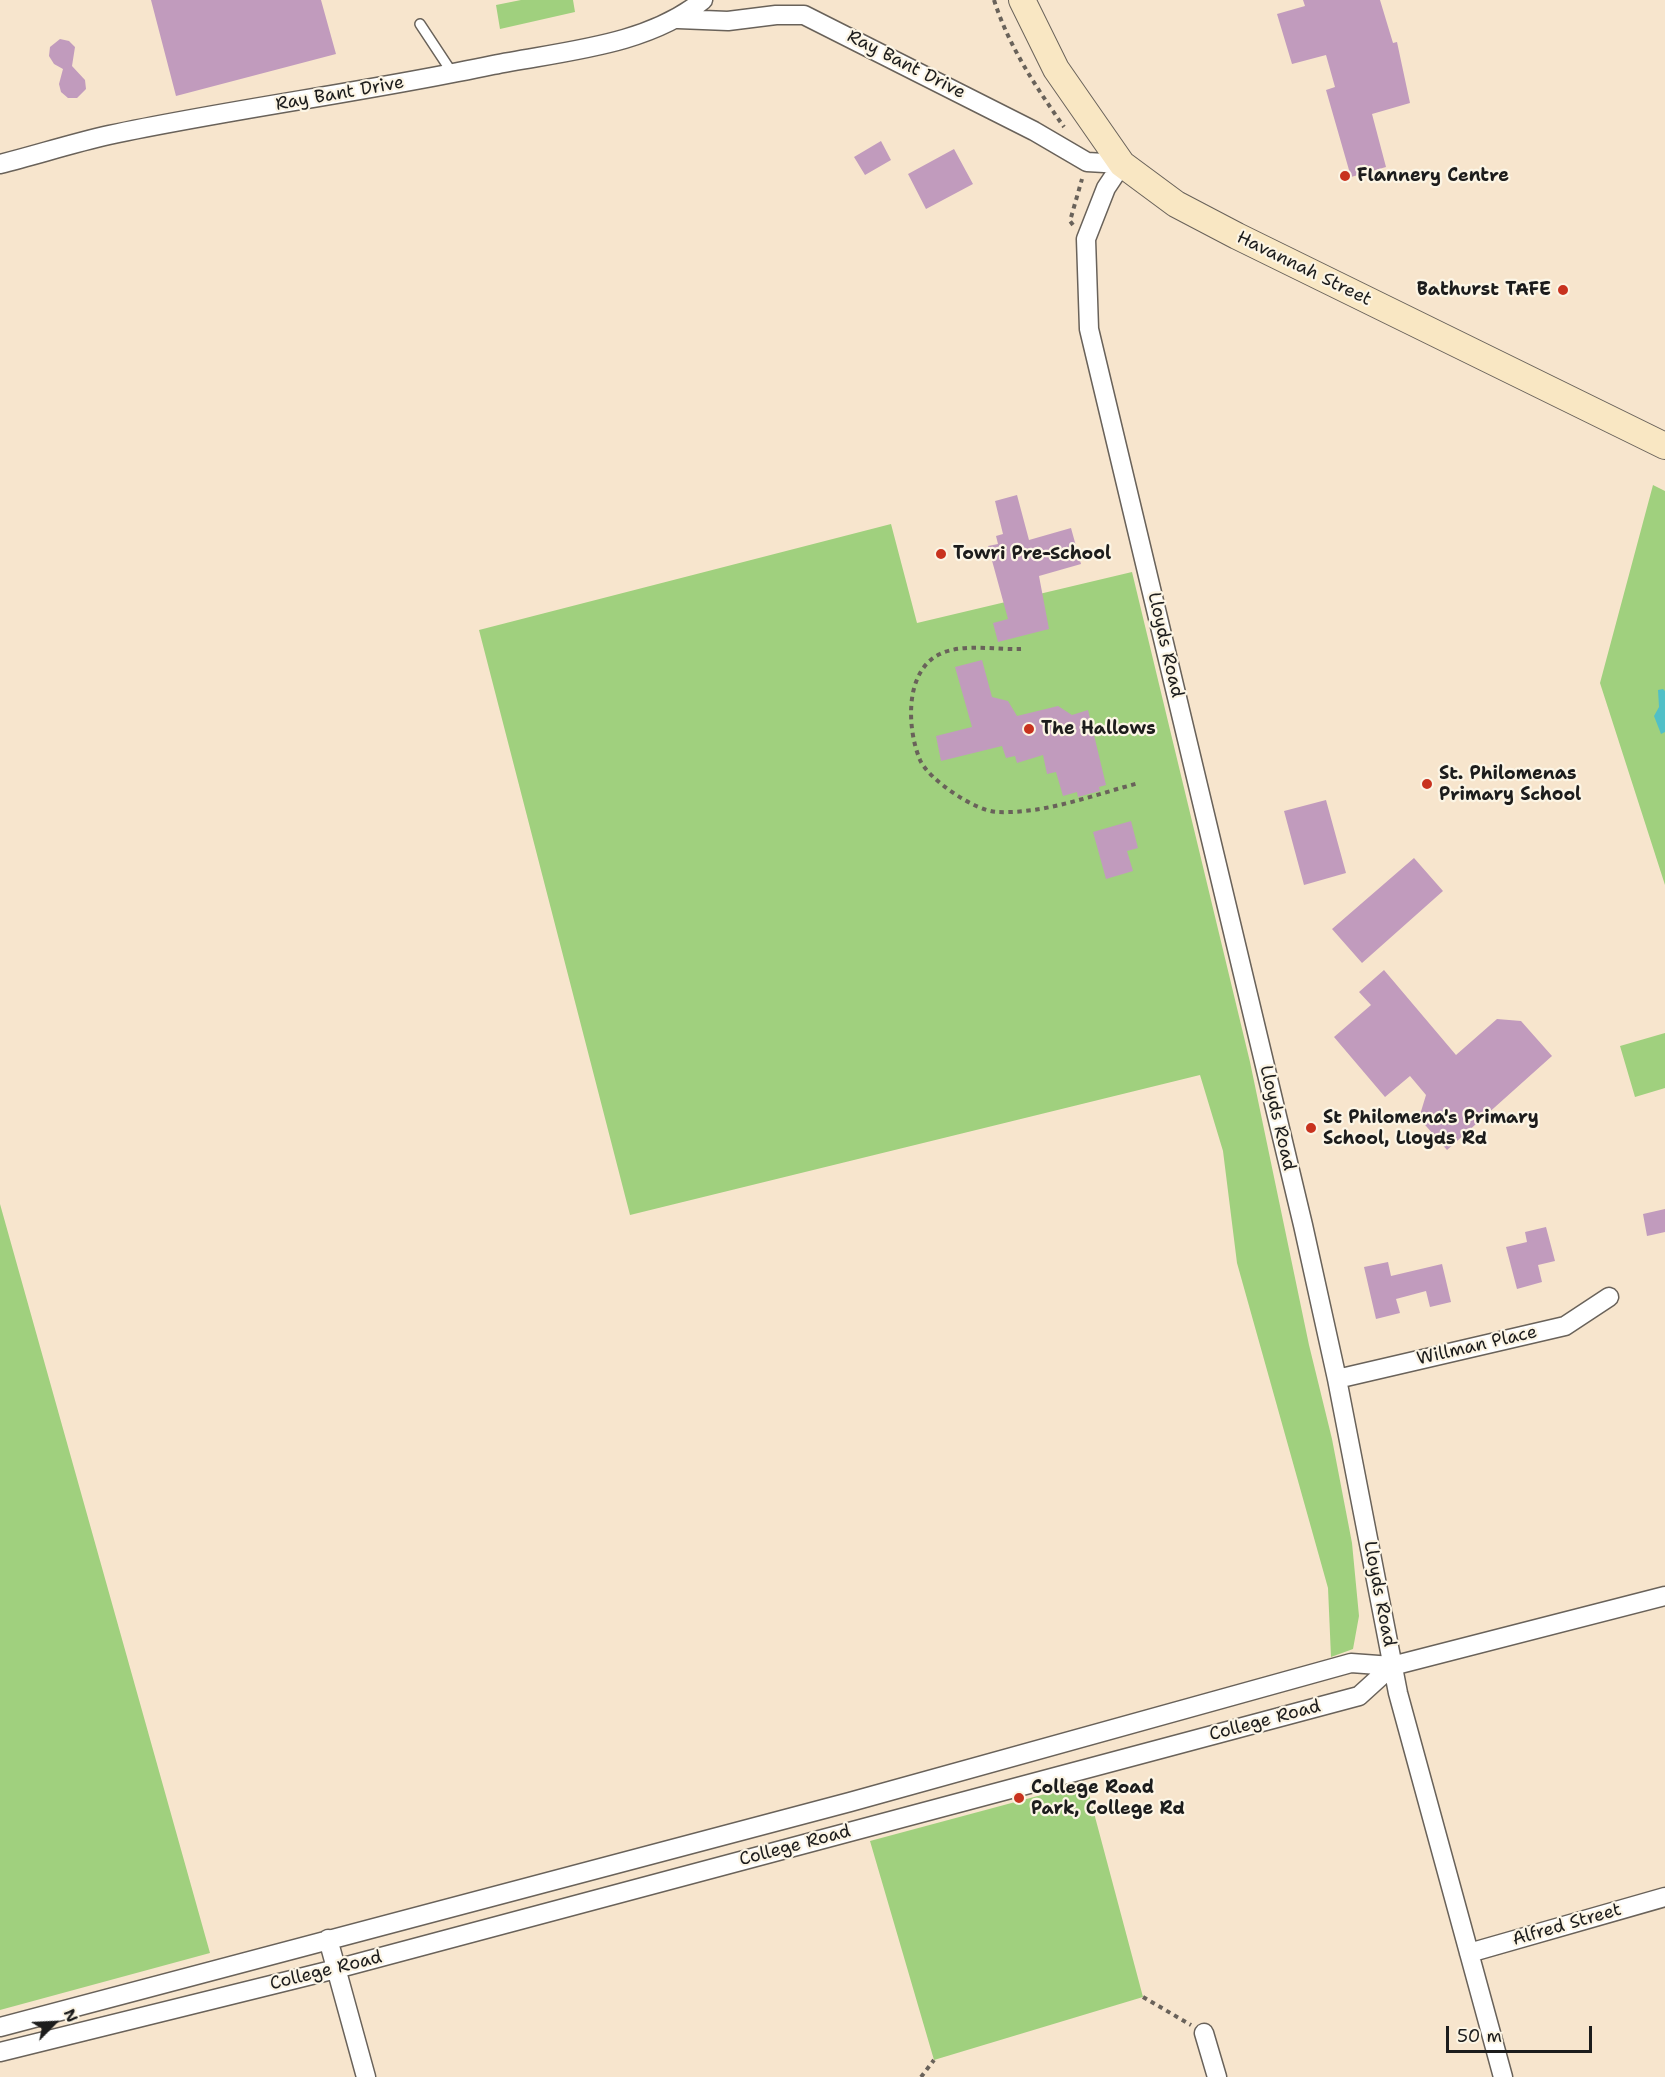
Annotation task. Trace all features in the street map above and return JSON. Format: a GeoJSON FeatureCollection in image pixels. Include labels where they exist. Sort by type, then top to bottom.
{"type":"FeatureCollection","features":[{"type":"Feature","properties":{"kind":"street","name":"Ray Bant Drive"},"geometry":{"type":"LineString","coordinates":[[0,164],[108,135],[453,74],[623,39],[652,31],[678,19],[703,0]]}},
{"type":"Feature","properties":{"kind":"street","name":"Havannah Street"},"geometry":{"type":"LineString","coordinates":[[1022,0],[1056,69],[1122,164],[1176,204],[1665,446]]}},
{"type":"Feature","properties":{"kind":"street","name":"Ray Bant Drive"},"geometry":{"type":"LineString","coordinates":[[678,19],[728,21],[776,15],[804,15],[916,70],[1087,162],[1122,164]]}},
{"type":"Feature","properties":{"kind":"street","name":"Lloyds Road"},"geometry":{"type":"LineString","coordinates":[[1122,164],[1106,188],[1086,239],[1089,329],[1180,706],[1337,1379],[1392,1666],[1503,2077]]}},
{"type":"Feature","properties":{"kind":"street","name":"Willman Place"},"geometry":{"type":"LineString","coordinates":[[1337,1379],[1565,1326],[1609,1297]]}},
{"type":"Feature","properties":{"kind":"street","name":"College Road"},"geometry":{"type":"LineString","coordinates":[[0,2027],[850,1802],[1351,1663],[1392,1666],[1665,1596]]}},
{"type":"Feature","properties":{"kind":"street","name":"College Road"},"geometry":{"type":"LineString","coordinates":[[0,2052],[188,2004],[336,1970],[1359,1696],[1392,1666]]}},
{"type":"Feature","properties":{"kind":"street","name":"Alfred Street"},"geometry":{"type":"LineString","coordinates":[[1469,1953],[1665,1897]]}},
{"type":"Feature","properties":{"kind":"street"},"geometry":{"type":"LineString","coordinates":[[328,1939],[366,2077]]}},
{"type":"Feature","properties":{"kind":"street"},"geometry":{"type":"LineString","coordinates":[[181,1978],[188,2004]]}},
{"type":"Feature","properties":{"kind":"street"},"geometry":{"type":"LineString","coordinates":[[1204,2033],[1217,2077]]}},
{"type":"Feature","properties":{"kind":"lane"},"geometry":{"type":"LineString","coordinates":[[420,24],[453,74]]}},
{"type":"Feature","properties":{"kind":"path"},"geometry":{"type":"LineString","coordinates":[[994,0],[1002,26],[1035,85],[1070,136],[1080,158],[1082,177],[1070,221]]}},
{"type":"Feature","properties":{"kind":"path"},"geometry":{"type":"LineString","coordinates":[[1021,649],[965,648],[939,654],[918,674],[909,711],[920,762],[957,798],[995,812],[1048,808],[1139,783]]}},
{"type":"Feature","properties":{"kind":"path"},"geometry":{"type":"LineString","coordinates":[[1143,1997],[1204,2033]]}},
{"type":"Feature","properties":{"kind":"path"},"geometry":{"type":"LineString","coordinates":[[921,2077],[934,2060]]}},
{"type":"Feature","properties":{"kind":"green space"},"geometry":{"type":"Polygon","coordinates":[[[521,0],[573,0],[575,12],[500,29],[496,5],[521,0]]]}},
{"type":"Feature","properties":{"kind":"green space"},"geometry":{"type":"Polygon","coordinates":[[[1653,485],[1665,491],[1665,885],[1600,683],[1653,485]]]}},
{"type":"Feature","properties":{"kind":"green space"},"geometry":{"type":"Polygon","coordinates":[[[891,524],[917,623],[1132,572],[1250,1062],[1309,1345],[1332,1439],[1352,1543],[1359,1616],[1353,1649],[1331,1657],[1328,1588],[1237,1263],[1223,1151],[1200,1075],[630,1215],[479,630],[891,524]]]}},
{"type":"Feature","properties":{"kind":"green space"},"geometry":{"type":"Polygon","coordinates":[[[1665,1033],[1665,1088],[1635,1097],[1620,1046],[1665,1033]]]}},
{"type":"Feature","properties":{"kind":"green space"},"geometry":{"type":"Polygon","coordinates":[[[0,1204],[210,1953],[0,2010],[0,1204]]]}},
{"type":"Feature","properties":{"kind":"green space"},"geometry":{"type":"Polygon","coordinates":[[[1086,1783],[1143,1997],[934,2060],[870,1841],[1086,1783]]]}},
{"type":"Feature","properties":{"kind":"water"},"geometry":{"type":"Polygon","coordinates":[[[1658,690],[1665,691],[1665,732],[1661,734],[1654,716],[1659,707],[1658,690]]]}},
{"type":"Feature","properties":{"kind":"building"},"geometry":{"type":"Polygon","coordinates":[[[151,0],[321,0],[336,54],[176,96],[151,0]]]}},
{"type":"Feature","properties":{"kind":"building"},"geometry":{"type":"Polygon","coordinates":[[[1303,0],[1380,0],[1393,43],[1397,42],[1410,103],[1372,114],[1386,167],[1351,177],[1326,90],[1335,87],[1326,55],[1292,64],[1277,14],[1305,6],[1303,0]]]}},
{"type":"Feature","properties":{"kind":"building"},"geometry":{"type":"Polygon","coordinates":[[[60,39],[69,41],[75,47],[72,66],[85,80],[86,89],[77,98],[68,98],[61,92],[59,84],[63,69],[54,64],[49,56],[50,47],[60,39]]]}},
{"type":"Feature","properties":{"kind":"building"},"geometry":{"type":"Polygon","coordinates":[[[881,141],[891,160],[865,175],[854,157],[881,141]]]}},
{"type":"Feature","properties":{"kind":"building"},"geometry":{"type":"Polygon","coordinates":[[[954,149],[973,184],[926,209],[908,174],[954,149]]]}},
{"type":"Feature","properties":{"kind":"building","name":"Towri Pre-School"},"geometry":{"type":"Polygon","coordinates":[[[1017,495],[1029,540],[1071,528],[1081,564],[1039,576],[1049,629],[998,642],[993,623],[1008,619],[988,546],[998,544],[996,536],[1003,534],[995,501],[1017,495]]]}},
{"type":"Feature","properties":{"kind":"building","name":"The Hallows"},"geometry":{"type":"Polygon","coordinates":[[[982,660],[992,697],[1008,701],[1017,716],[1058,706],[1072,715],[1088,710],[1106,785],[1099,787],[1100,791],[1078,797],[1077,792],[1063,796],[1056,772],[1047,774],[1043,755],[1017,763],[1015,756],[1006,758],[1002,746],[941,761],[936,736],[972,727],[955,667],[982,660]]]}},
{"type":"Feature","properties":{"kind":"building"},"geometry":{"type":"Polygon","coordinates":[[[1326,800],[1346,873],[1304,885],[1284,811],[1326,800]]]}},
{"type":"Feature","properties":{"kind":"building"},"geometry":{"type":"Polygon","coordinates":[[[1131,821],[1138,848],[1127,851],[1133,871],[1106,879],[1093,832],[1131,821]]]}},
{"type":"Feature","properties":{"kind":"building"},"geometry":{"type":"Polygon","coordinates":[[[1414,858],[1443,891],[1362,963],[1332,929],[1414,858]]]}},
{"type":"Feature","properties":{"kind":"building"},"geometry":{"type":"Polygon","coordinates":[[[1384,970],[1456,1055],[1497,1019],[1521,1021],[1552,1056],[1447,1150],[1419,1118],[1426,1095],[1410,1076],[1385,1097],[1334,1037],[1371,1005],[1359,992],[1384,970]]]}},
{"type":"Feature","properties":{"kind":"building"},"geometry":{"type":"Polygon","coordinates":[[[1665,1209],[1665,1232],[1647,1236],[1643,1214],[1665,1209]]]}},
{"type":"Feature","properties":{"kind":"building"},"geometry":{"type":"Polygon","coordinates":[[[1546,1227],[1555,1261],[1538,1265],[1542,1282],[1517,1289],[1506,1247],[1527,1242],[1525,1232],[1546,1227]]]}},
{"type":"Feature","properties":{"kind":"building"},"geometry":{"type":"Polygon","coordinates":[[[1388,1262],[1391,1276],[1442,1264],[1451,1302],[1430,1307],[1426,1291],[1396,1299],[1400,1313],[1376,1319],[1364,1267],[1388,1262]]]}},
{"type":"Feature","properties":{"kind":"place","name":"Flannery Centre"},"geometry":{"type":"Point","coordinates":[1345,176]}},
{"type":"Feature","properties":{"kind":"place","name":"Bathurst TAFE"},"geometry":{"type":"Point","coordinates":[1563,290]}},
{"type":"Feature","properties":{"kind":"place","name":"Towri Pre-School"},"geometry":{"type":"Point","coordinates":[941,554]}},
{"type":"Feature","properties":{"kind":"place","name":"The Hallows"},"geometry":{"type":"Point","coordinates":[1029,729]}},
{"type":"Feature","properties":{"kind":"place","name":"St. Philomenas Primary School"},"geometry":{"type":"Point","coordinates":[1427,784]}},
{"type":"Feature","properties":{"kind":"place","name":"St Philomena's Primary School, Lloyds Rd"},"geometry":{"type":"Point","coordinates":[1311,1128]}},
{"type":"Feature","properties":{"kind":"place","name":"College Road Park, College Rd"},"geometry":{"type":"Point","coordinates":[1019,1798]}}]}
